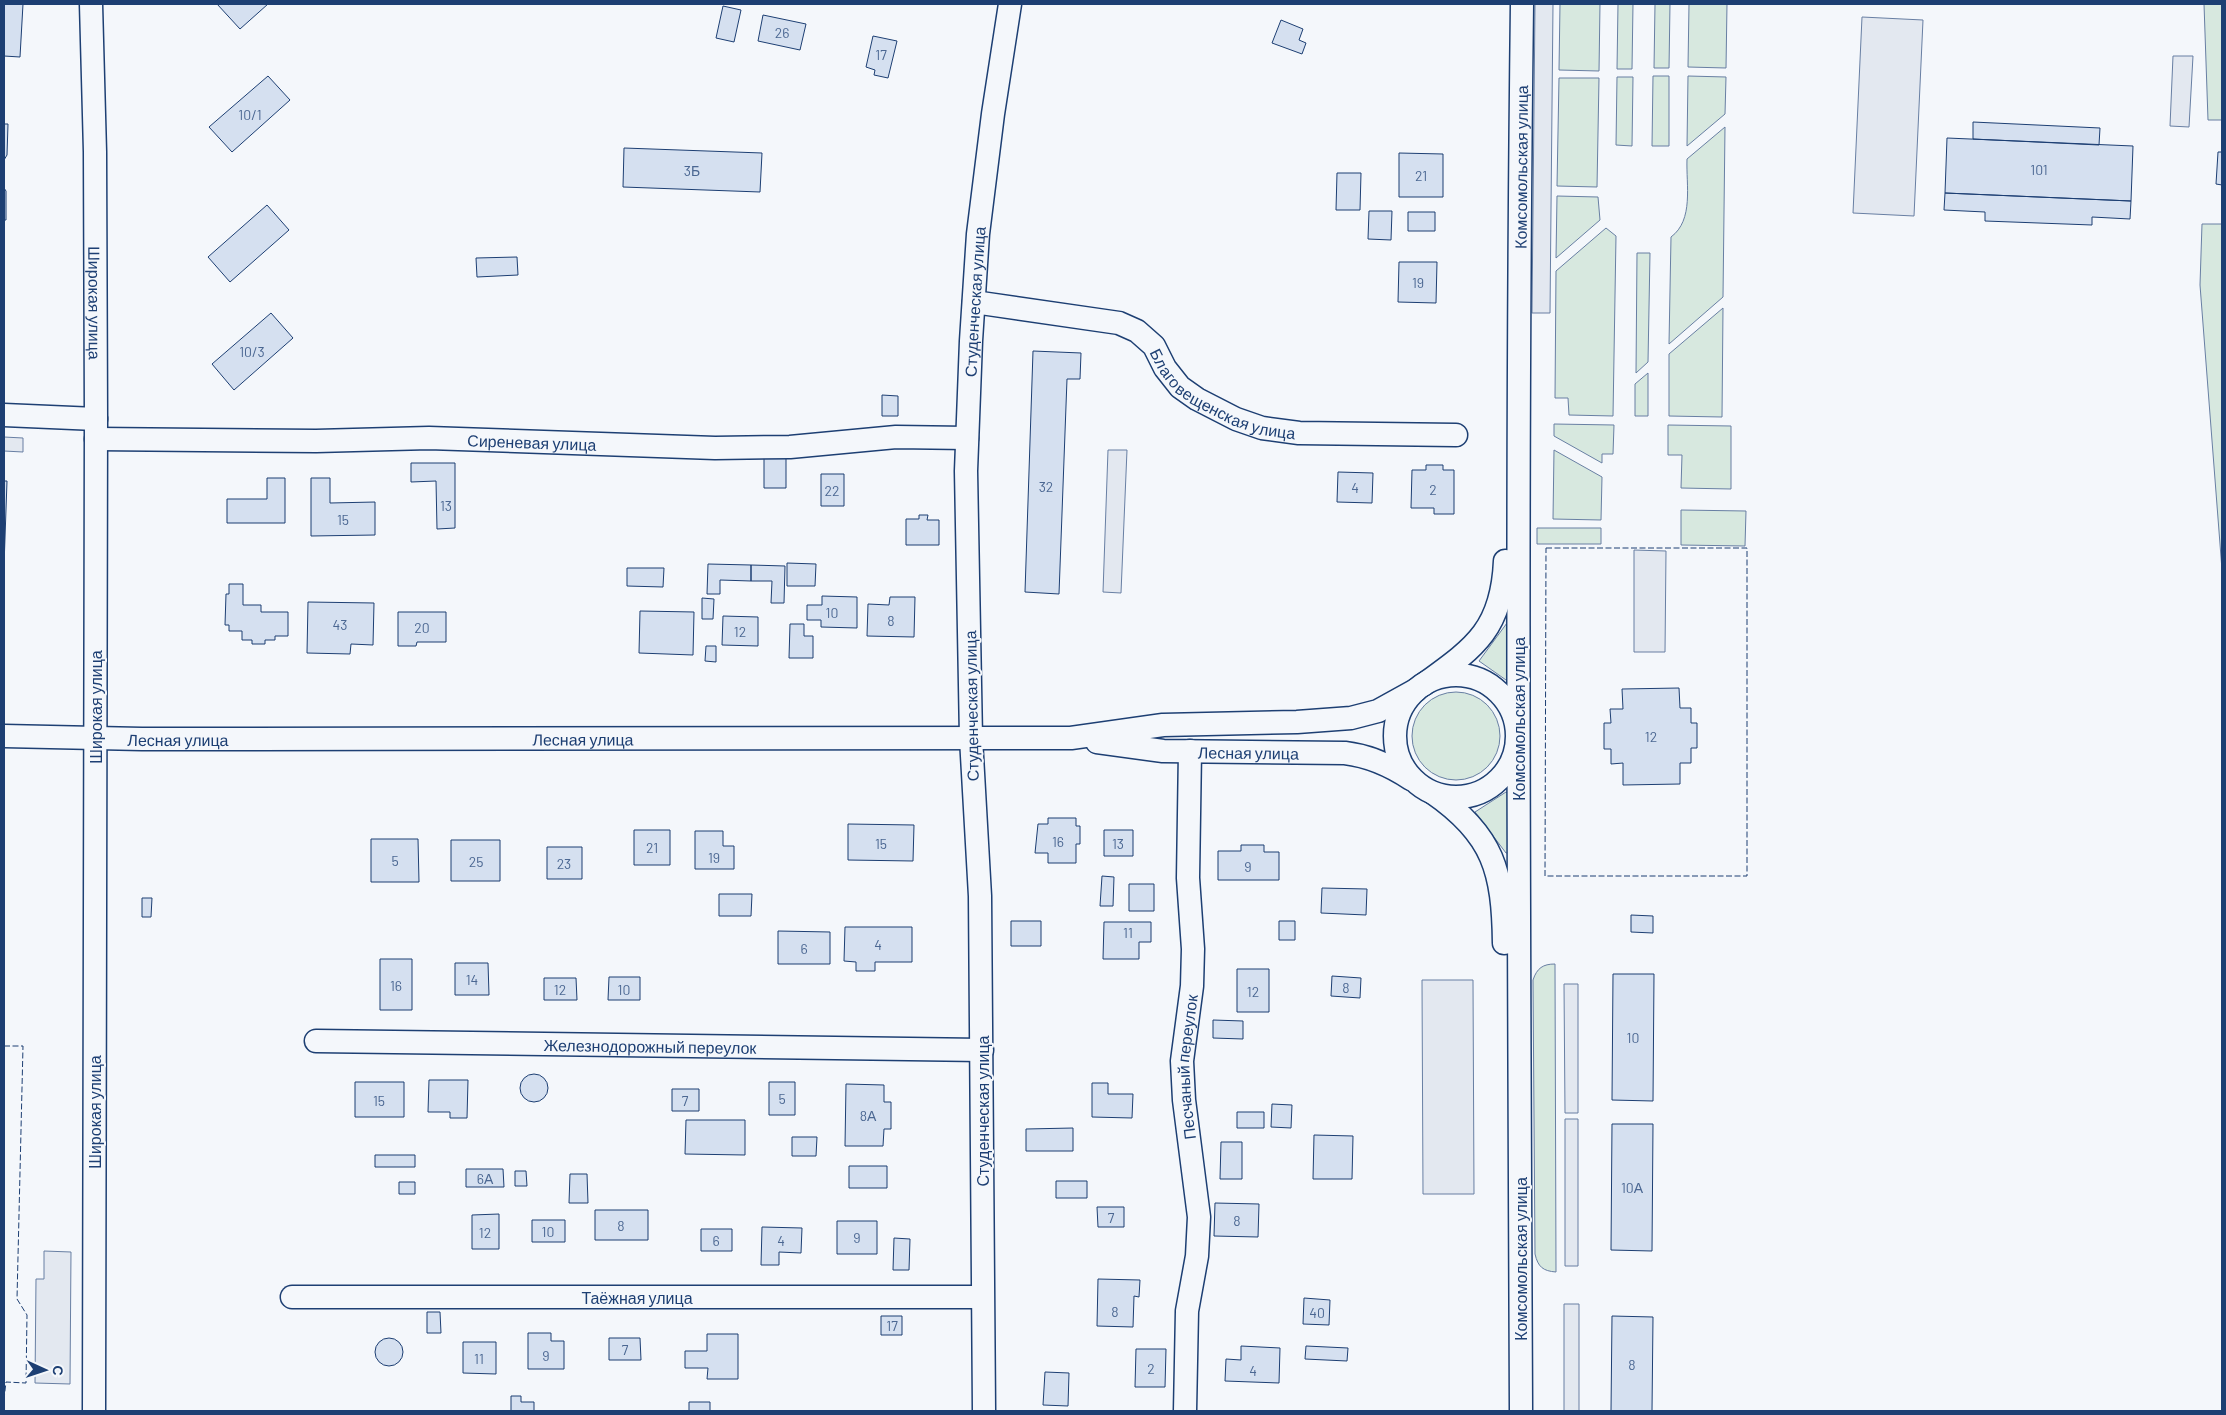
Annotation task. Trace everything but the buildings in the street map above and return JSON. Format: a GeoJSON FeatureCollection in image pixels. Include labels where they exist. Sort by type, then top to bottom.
{"type":"FeatureCollection","features":[{"type":"Feature","properties":{"kind":"street","name":"Широкая улица"},"geometry":{"type":"LineString","coordinates":[[91,4],[95,162],[96,429],[94,1411]]}},
{"type":"Feature","properties":{"kind":"street","name":"Студенческая улица"},"geometry":{"type":"LineString","coordinates":[[984,1411],[980,896],[971,738],[966,471],[978,234],[1010,4]]}},
{"type":"Feature","properties":{"kind":"street","name":"Комсомольская улица"},"geometry":{"type":"LineString","coordinates":[[1521,1411],[1517,734],[1518,331],[1522,4]]}},
{"type":"Feature","properties":{"kind":"street","name":"Благовещенская улица"},"geometry":{"type":"LineString","coordinates":[[974,302],[1119,323],[1137,332],[1154,346],[1165,368],[1180,388],[1236,419],[1262,428],[1298,433],[1456,435]]}},
{"type":"Feature","properties":{"kind":"street","name":"Комсомольская улица"},"geometry":{"type":"LineString","coordinates":[[1419,687],[1472,648],[1487,629],[1499,603],[1504,570],[1506,439],[1518,331]]}},
{"type":"Feature","properties":{"kind":"street","name":"Сиреневая улица"},"geometry":{"type":"LineString","coordinates":[[4,415],[96,429],[316,440],[429,438],[715,448],[790,447],[896,437],[967,438]]}},
{"type":"Feature","properties":{"kind":"street"},"geometry":{"type":"LineString","coordinates":[[1449,676],[1465,676],[1481,681],[1494,689],[1505,701],[1513,716],[1517,734],[1513,755],[1506,770],[1485,789],[1474,794],[1458,796],[1438,794],[1422,786],[1408,774],[1402,764],[1395,740],[1398,716],[1408,699],[1419,687],[1433,679],[1449,676]]}},
{"type":"Feature","properties":{"kind":"street","name":"Лесная улица"},"geometry":{"type":"LineString","coordinates":[[4,736],[95,738],[1071,738],[1163,725],[1317,722],[1351,718],[1378,711],[1419,687]]}},
{"type":"Feature","properties":{"kind":"street","name":"Лесная улица"},"geometry":{"type":"LineString","coordinates":[[1071,738],[1163,751],[1332,752],[1356,754],[1385,763],[1422,786]]}},
{"type":"Feature","properties":{"kind":"street","name":"Песчаный переулок"},"geometry":{"type":"LineString","coordinates":[[1185,1411],[1187,1311],[1197,1256],[1199,1216],[1184,1100],[1182,1061],[1192,986],[1188,878],[1190,751]]}},
{"type":"Feature","properties":{"kind":"street","name":"Комсомольская улица"},"geometry":{"type":"LineString","coordinates":[[1422,786],[1444,801],[1466,820],[1485,844],[1497,870],[1503,919],[1505,1024],[1520,1108]]}},
{"type":"Feature","properties":{"kind":"street","name":"Железнодорожный переулок"},"geometry":{"type":"LineString","coordinates":[[316,1041],[982,1050]]}},
{"type":"Feature","properties":{"kind":"street","name":"Таёжная улица"},"geometry":{"type":"LineString","coordinates":[[292,1297],[982,1297]]}},
{"type":"Feature","properties":{"kind":"shaded area"},"geometry":{"type":"Polygon","coordinates":[[[1535,4],[1553,4],[1550,313],[1532,313],[1535,4]]]}},
{"type":"Feature","properties":{"kind":"shaded area"},"geometry":{"type":"Polygon","coordinates":[[[1560,4],[1600,4],[1599,71],[1559,70],[1560,4]]]}},
{"type":"Feature","properties":{"kind":"shaded area"},"geometry":{"type":"Polygon","coordinates":[[[1618,4],[1633,4],[1632,69],[1617,69],[1618,4]]]}},
{"type":"Feature","properties":{"kind":"shaded area"},"geometry":{"type":"Polygon","coordinates":[[[1655,4],[1670,4],[1669,68],[1654,68],[1655,4]]]}},
{"type":"Feature","properties":{"kind":"shaded area"},"geometry":{"type":"Polygon","coordinates":[[[1689,4],[1727,4],[1726,68],[1688,67],[1689,4]]]}},
{"type":"Feature","properties":{"kind":"shaded area"},"geometry":{"type":"Polygon","coordinates":[[[2204,4],[2222,4],[2222,120],[2208,120],[2204,4]]]}},
{"type":"Feature","properties":{"kind":"shaded area"},"geometry":{"type":"Polygon","coordinates":[[[1862,17],[1923,20],[1914,216],[1853,213],[1862,17]]]}},
{"type":"Feature","properties":{"kind":"shaded area"},"geometry":{"type":"Polygon","coordinates":[[[2173,56],[2193,56],[2189,127],[2170,126],[2173,56]]]}},
{"type":"Feature","properties":{"kind":"shaded area"},"geometry":{"type":"Polygon","coordinates":[[[1653,76],[1669,76],[1669,146],[1652,146],[1653,76]]]}},
{"type":"Feature","properties":{"kind":"shaded area"},"geometry":{"type":"Polygon","coordinates":[[[1688,76],[1726,77],[1725,114],[1687,146],[1688,76]]]}},
{"type":"Feature","properties":{"kind":"shaded area"},"geometry":{"type":"Polygon","coordinates":[[[1617,77],[1633,77],[1632,146],[1616,145],[1617,77]]]}},
{"type":"Feature","properties":{"kind":"shaded area"},"geometry":{"type":"Polygon","coordinates":[[[1559,78],[1599,78],[1597,187],[1557,186],[1559,78]]]}},
{"type":"Feature","properties":{"kind":"shaded area"},"geometry":{"type":"Polygon","coordinates":[[[1725,127],[1723,297],[1669,344],[1671,237],[1678,230],[1686,212],[1688,191],[1687,159],[1725,127]]]}},
{"type":"Feature","properties":{"kind":"shaded area"},"geometry":{"type":"Polygon","coordinates":[[[1557,196],[1598,197],[1600,220],[1556,258],[1557,196]]]}},
{"type":"Feature","properties":{"kind":"shaded area"},"geometry":{"type":"Polygon","coordinates":[[[2202,224],[2222,224],[2222,570],[2200,285],[2202,224]]]}},
{"type":"Feature","properties":{"kind":"shaded area"},"geometry":{"type":"Polygon","coordinates":[[[1606,228],[1616,236],[1613,416],[1569,415],[1568,398],[1555,398],[1556,271],[1606,228]]]}},
{"type":"Feature","properties":{"kind":"shaded area"},"geometry":{"type":"Polygon","coordinates":[[[1637,253],[1650,253],[1648,362],[1636,373],[1637,253]]]}},
{"type":"Feature","properties":{"kind":"shaded area"},"geometry":{"type":"Polygon","coordinates":[[[1723,308],[1722,417],[1669,416],[1669,354],[1723,308]]]}},
{"type":"Feature","properties":{"kind":"shaded area"},"geometry":{"type":"Polygon","coordinates":[[[1648,373],[1648,416],[1635,416],[1635,384],[1648,373]]]}},
{"type":"Feature","properties":{"kind":"shaded area"},"geometry":{"type":"Polygon","coordinates":[[[1554,424],[1614,425],[1613,454],[1602,454],[1602,463],[1554,436],[1554,424]]]}},
{"type":"Feature","properties":{"kind":"shaded area"},"geometry":{"type":"Polygon","coordinates":[[[1668,425],[1731,426],[1731,489],[1681,488],[1682,455],[1668,455],[1668,425]]]}},
{"type":"Feature","properties":{"kind":"shaded area"},"geometry":{"type":"Polygon","coordinates":[[[4,437],[23,438],[23,452],[4,451],[4,437]]]}},
{"type":"Feature","properties":{"kind":"shaded area"},"geometry":{"type":"Polygon","coordinates":[[[1108,450],[1127,450],[1121,593],[1103,592],[1108,450]]]}},
{"type":"Feature","properties":{"kind":"shaded area"},"geometry":{"type":"Polygon","coordinates":[[[1554,450],[1602,477],[1601,520],[1553,519],[1554,450]]]}},
{"type":"Feature","properties":{"kind":"shaded area"},"geometry":{"type":"Polygon","coordinates":[[[1681,510],[1746,511],[1745,546],[1681,545],[1681,510]]]}},
{"type":"Feature","properties":{"kind":"shaded area"},"geometry":{"type":"Polygon","coordinates":[[[1537,528],[1601,528],[1601,544],[1537,544],[1537,528]]]}},
{"type":"Feature","properties":{"kind":"shaded area"},"geometry":{"type":"Polygon","coordinates":[[[1634,550],[1666,551],[1665,652],[1634,652],[1634,550]]]}},
{"type":"Feature","properties":{"kind":"shaded area"},"geometry":{"type":"Polygon","coordinates":[[[1507,623],[1508,679],[1506,680],[1479,661],[1507,623]]]}},
{"type":"Feature","properties":{"kind":"shaded area"},"geometry":{"type":"Polygon","coordinates":[[[1456,692],[1473,696],[1487,705],[1496,719],[1500,736],[1496,753],[1487,767],[1473,776],[1456,780],[1439,776],[1425,767],[1416,753],[1412,736],[1416,719],[1425,705],[1439,696],[1456,692]]]}},
{"type":"Feature","properties":{"kind":"shaded area"},"geometry":{"type":"Polygon","coordinates":[[[1506,792],[1508,793],[1508,853],[1506,853],[1475,812],[1506,792]]]}},
{"type":"Feature","properties":{"kind":"shaded area"},"geometry":{"type":"Polygon","coordinates":[[[1555,964],[1556,1272],[1548,1271],[1542,1267],[1535,1254],[1533,980],[1536,972],[1541,968],[1555,964]]]}},
{"type":"Feature","properties":{"kind":"shaded area"},"geometry":{"type":"Polygon","coordinates":[[[1422,980],[1473,980],[1474,1194],[1423,1194],[1422,980]]]}},
{"type":"Feature","properties":{"kind":"shaded area"},"geometry":{"type":"Polygon","coordinates":[[[1564,984],[1578,984],[1578,1113],[1565,1113],[1564,984]]]}},
{"type":"Feature","properties":{"kind":"shaded area"},"geometry":{"type":"Polygon","coordinates":[[[1565,1119],[1578,1119],[1578,1266],[1565,1266],[1565,1119]]]}},
{"type":"Feature","properties":{"kind":"shaded area"},"geometry":{"type":"Polygon","coordinates":[[[44,1251],[71,1252],[70,1384],[35,1383],[36,1279],[44,1279],[44,1251]]]}},
{"type":"Feature","properties":{"kind":"shaded area"},"geometry":{"type":"Polygon","coordinates":[[[1564,1304],[1579,1304],[1579,1411],[1564,1411],[1564,1304]]]}},
{"type":"Feature","properties":{"kind":"fence"},"geometry":{"type":"LineString","coordinates":[[1546,548],[1747,548],[1747,876],[1545,876],[1546,548]]}},
{"type":"Feature","properties":{"kind":"fence"},"geometry":{"type":"LineString","coordinates":[[4,1046],[23,1046],[17,1299],[27,1315],[26,1383],[6,1382],[4,1399]]}}]}
